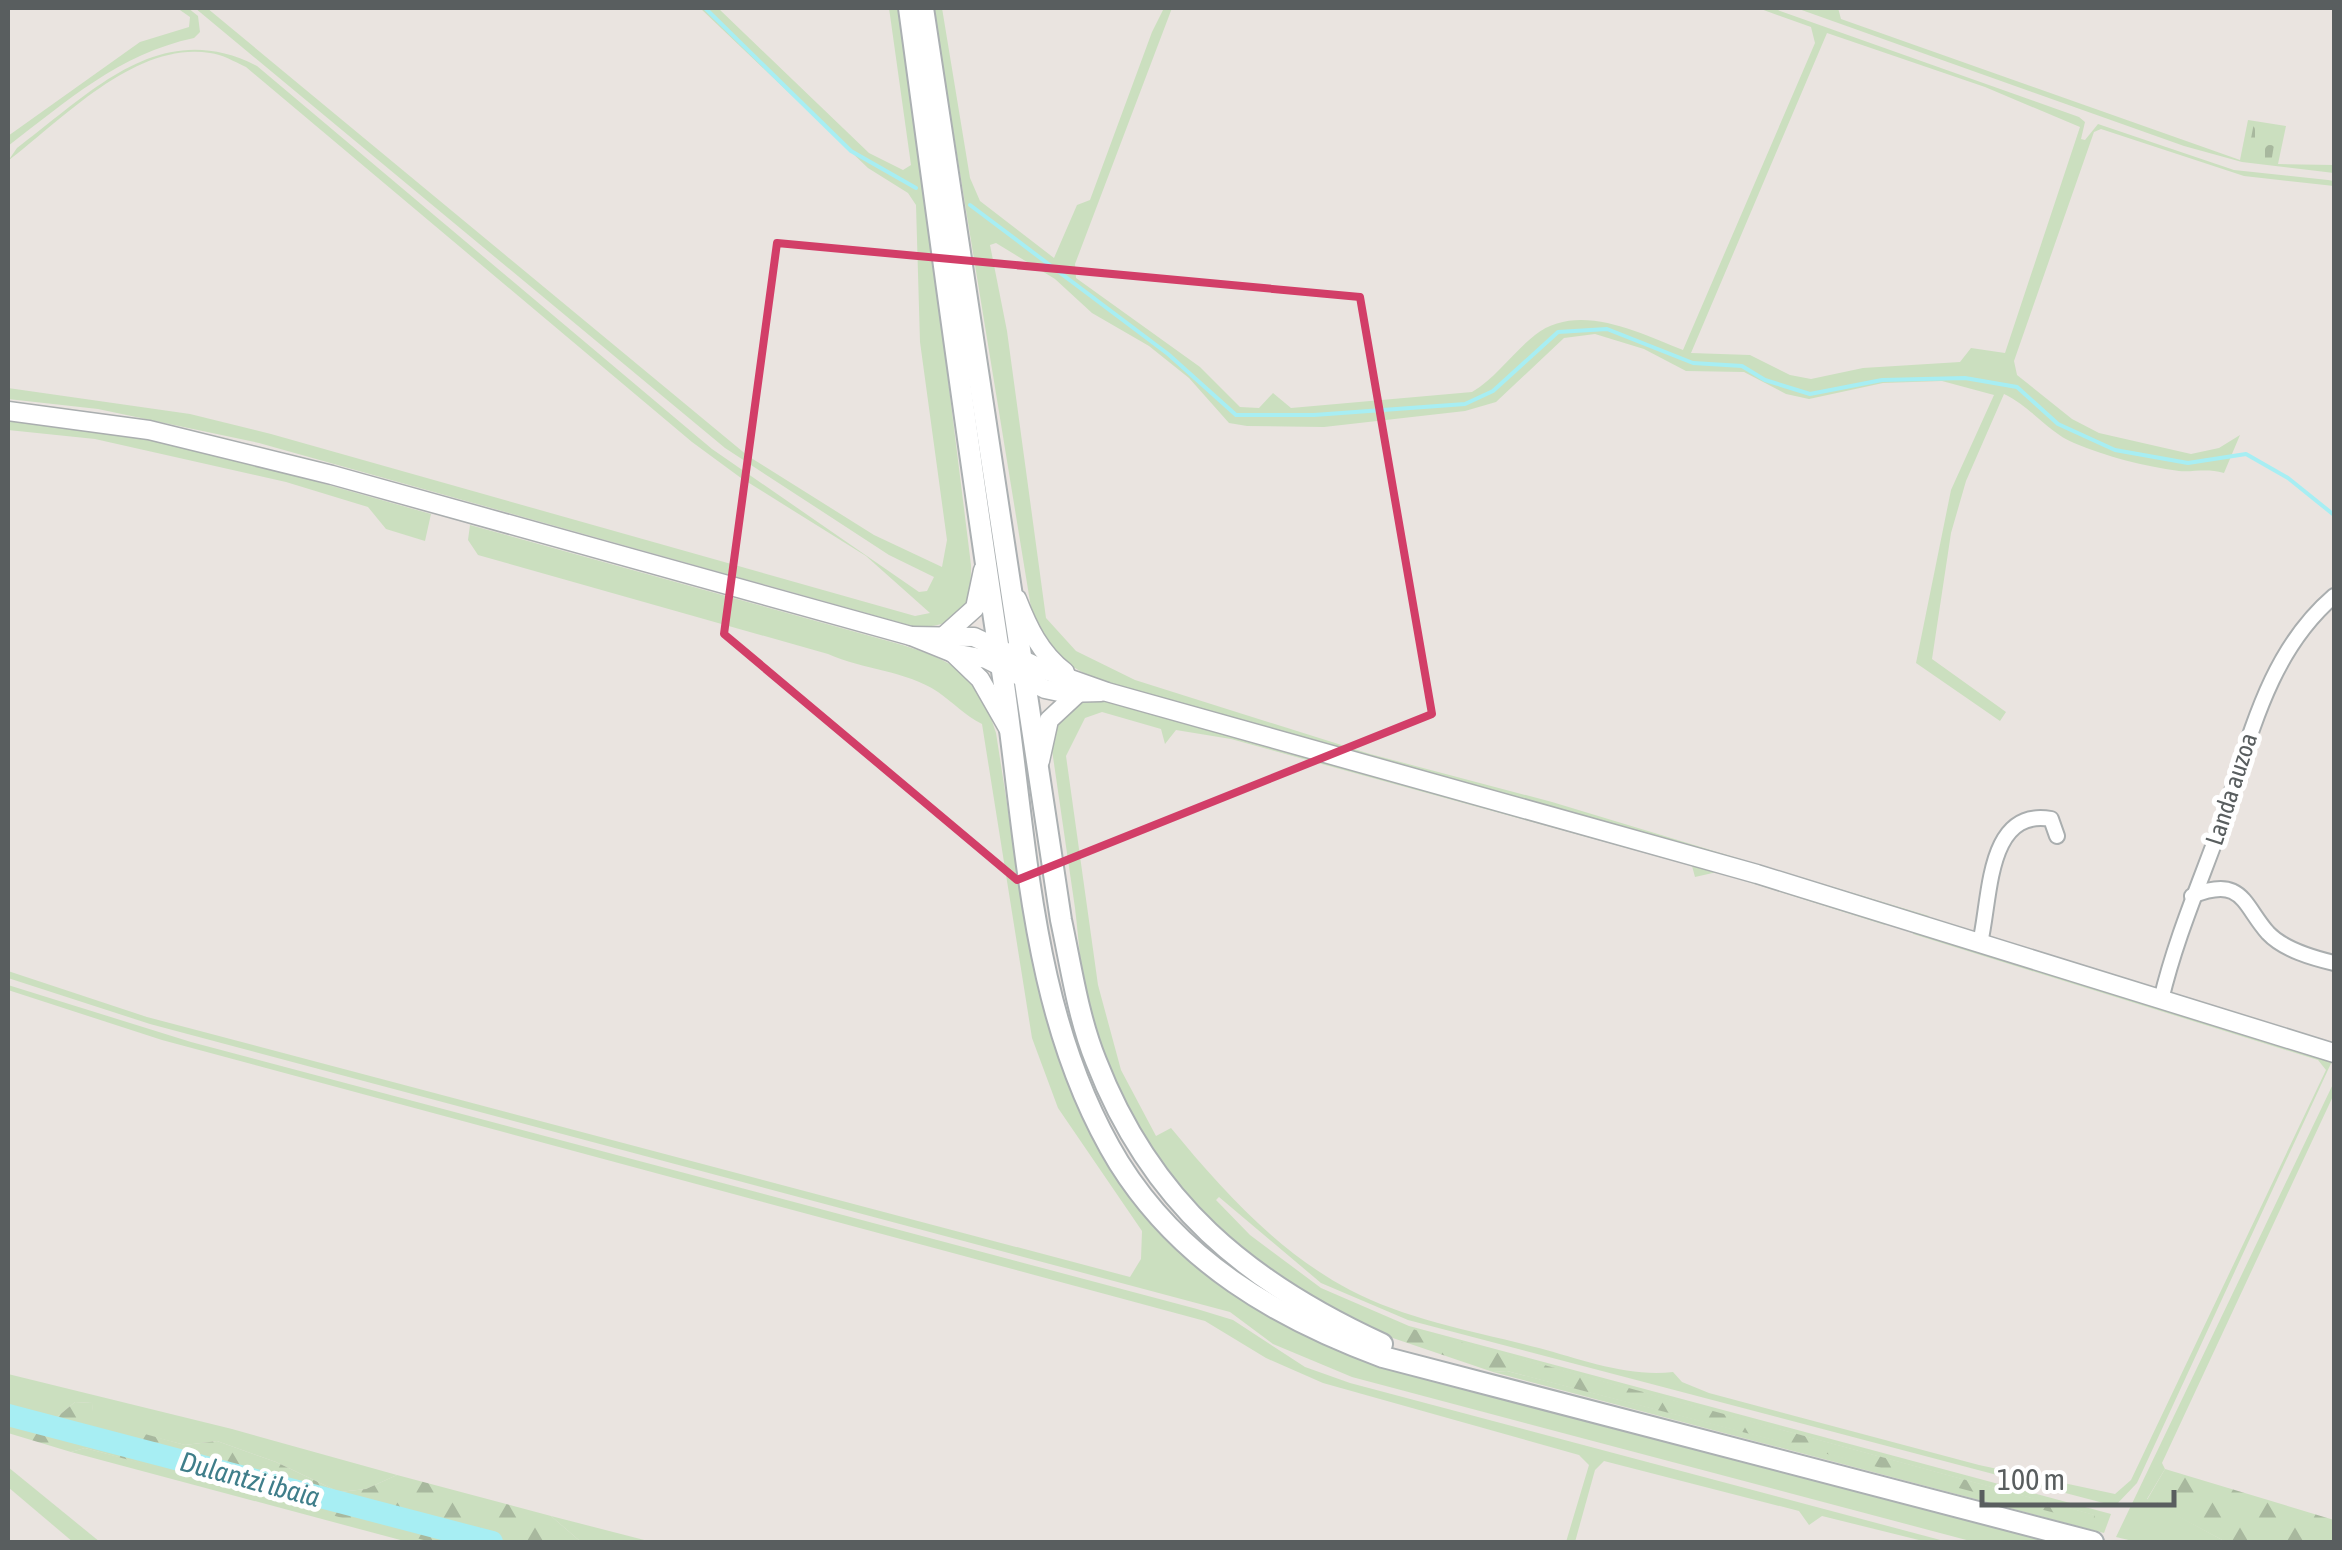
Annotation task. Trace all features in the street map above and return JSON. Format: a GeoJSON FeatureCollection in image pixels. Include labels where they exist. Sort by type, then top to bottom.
{"type":"FeatureCollection","features":[{"type":"Feature","properties":{"kind":"main road"},"geometry":{"type":"LineString","coordinates":[[909,8],[984,560],[1040,761],[1062,920],[1086,1028],[1124,1123],[1153,1170],[1194,1220],[1236,1260],[1293,1299],[1384,1345],[1487,1382]]}},
{"type":"Feature","properties":{"kind":"main road"},"geometry":{"type":"LineString","coordinates":[[924,8],[1013,589],[1010,733],[1051,993],[1090,1110],[1121,1165],[1169,1227],[1212,1269],[1252,1298],[1320,1334],[1383,1358],[2092,1542]]}},
{"type":"Feature","properties":{"kind":"street"},"geometry":{"type":"LineString","coordinates":[[8,411],[149,430],[332,475],[911,636],[953,654],[1010,661]]}},
{"type":"Feature","properties":{"kind":"street"},"geometry":{"type":"LineString","coordinates":[[946,634],[975,608],[984,560]]}},
{"type":"Feature","properties":{"kind":"street"},"geometry":{"type":"LineString","coordinates":[[1013,589],[1030,631],[1050,661],[1075,686]]}},
{"type":"Feature","properties":{"kind":"street","name":"Landa auzoa"},"geometry":{"type":"LineString","coordinates":[[2161,1000],[2192,896],[2272,680],[2301,630],[2334,596]]}},
{"type":"Feature","properties":{"kind":"street"},"geometry":{"type":"LineString","coordinates":[[911,636],[974,636],[1010,661],[1075,686],[1627,837],[2334,1053]]}},
{"type":"Feature","properties":{"kind":"street"},"geometry":{"type":"LineString","coordinates":[[953,654],[980,678],[1010,733]]}},
{"type":"Feature","properties":{"kind":"street"},"geometry":{"type":"LineString","coordinates":[[1040,761],[1049,720],[1075,686]]}},
{"type":"Feature","properties":{"kind":"street"},"geometry":{"type":"LineString","coordinates":[[1980,943],[1996,856],[2016,823],[2030,816],[2052,819],[2057,836]]}},
{"type":"Feature","properties":{"kind":"street"},"geometry":{"type":"LineString","coordinates":[[2192,896],[2204,891],[2234,892],[2254,908],[2268,934],[2298,952],[2334,963]]}},
{"type":"Feature","properties":{"kind":"highlighted area"},"geometry":{"type":"Polygon","coordinates":[[[777,243],[1360,297],[1432,714],[1017,880],[724,634],[777,243]]]}},
{"type":"Feature","properties":{"kind":"green space"},"geometry":{"type":"Polygon","coordinates":[[[177,8],[188,8],[198,16],[200,32],[194,38],[167,45],[118,67],[8,146],[8,136],[140,42],[189,27],[190,17],[177,8]]]}},
{"type":"Feature","properties":{"kind":"green space"},"geometry":{"type":"Polygon","coordinates":[[[195,8],[207,8],[748,456],[874,535],[942,567],[947,540],[920,342],[916,205],[908,193],[868,168],[700,8],[718,8],[869,153],[903,170],[911,165],[889,8],[902,8],[971,565],[969,594],[961,612],[944,623],[916,627],[259,443],[98,409],[8,399],[8,388],[190,414],[915,616],[930,613],[866,556],[741,478],[692,442],[246,67],[210,53],[154,59],[101,87],[8,161],[17,148],[100,85],[128,68],[158,55],[189,50],[222,53],[257,66],[712,449],[919,592],[927,591],[934,577],[889,555],[725,448],[195,8]]]}},
{"type":"Feature","properties":{"kind":"green space"},"geometry":{"type":"Polygon","coordinates":[[[933,8],[942,8],[970,178],[980,201],[1054,258],[1077,205],[1090,200],[1152,32],[1164,8],[1172,8],[1075,264],[1076,278],[1200,367],[1240,407],[1259,408],[1273,393],[1291,408],[1472,392],[1535,335],[1570,321],[1609,323],[1683,350],[1815,43],[1811,27],[1758,8],[1772,8],[2079,117],[2085,122],[2081,139],[2085,140],[2098,124],[2234,170],[2334,181],[2334,186],[2244,176],[2101,129],[2094,132],[2014,361],[2017,375],[2072,419],[2099,433],[2191,454],[2219,448],[2240,435],[2224,473],[2166,469],[2112,457],[2074,443],[2004,394],[1966,481],[1951,533],[1932,659],[2006,712],[2000,721],[1916,663],[1951,490],[1994,395],[1942,381],[1883,383],[1809,399],[1786,394],[1744,372],[1686,371],[1644,349],[1595,334],[1564,338],[1496,402],[1465,411],[1324,427],[1247,426],[1229,423],[1189,378],[1149,346],[1092,313],[1055,279],[996,243],[990,245],[1007,331],[1046,618],[1076,651],[1135,680],[1370,754],[1552,802],[1929,916],[1924,921],[1122,688],[1093,677],[1058,656],[1033,620],[933,8]],[[1827,33],[1691,353],[1750,355],[1790,375],[1811,379],[1863,368],[1960,362],[1971,348],[2005,353],[2080,127],[1985,87],[1827,33]]]}},
{"type":"Feature","properties":{"kind":"green space"},"geometry":{"type":"Polygon","coordinates":[[[1796,8],[1838,8],[1841,19],[2240,160],[2248,120],[2286,126],[2278,164],[2334,165],[2334,173],[2242,162],[2184,146],[1796,8]]]}},
{"type":"Feature","properties":{"kind":"green space"},"geometry":{"type":"Polygon","coordinates":[[[2254,123],[2277,127],[2271,163],[2247,159],[2254,123]]]}},
{"type":"Feature","properties":{"kind":"green space"},"geometry":{"type":"Polygon","coordinates":[[[8,420],[62,425],[168,444],[431,514],[425,541],[386,529],[368,507],[286,482],[95,439],[8,430],[8,420]]]}},
{"type":"Feature","properties":{"kind":"green space"},"geometry":{"type":"Polygon","coordinates":[[[470,525],[899,644],[950,664],[973,684],[990,713],[996,733],[1029,945],[1062,1068],[1087,1121],[1180,1247],[1373,1362],[2049,1542],[1974,1542],[1352,1377],[1273,1344],[1230,1312],[150,1024],[8,978],[8,971],[147,1017],[1130,1277],[1141,1259],[1142,1231],[1058,1108],[1032,1038],[982,724],[938,692],[912,679],[478,555],[468,540],[470,525]]]}},
{"type":"Feature","properties":{"kind":"green space"},"geometry":{"type":"Polygon","coordinates":[[[1099,697],[1594,832],[1883,918],[1885,925],[1717,872],[1695,877],[1692,866],[1231,739],[1176,730],[1165,744],[1161,729],[1102,712],[1085,718],[1066,756],[1098,985],[1121,1070],[1156,1136],[1171,1128],[1253,1218],[1324,1275],[1372,1300],[1419,1317],[1606,1366],[1639,1372],[1673,1372],[1682,1382],[1709,1393],[1979,1465],[2115,1494],[2131,1480],[2326,1070],[2318,1060],[1913,934],[1916,929],[2333,1059],[2137,1483],[2115,1506],[1408,1320],[1321,1283],[1219,1197],[1216,1200],[1250,1235],[1321,1288],[1409,1326],[2111,1514],[2104,1533],[1493,1372],[1507,1371],[2094,1522],[2094,1515],[1384,1322],[1378,1333],[1282,1280],[1240,1250],[1168,1179],[1139,1137],[1095,1036],[1084,989],[1051,743],[1056,724],[1066,711],[1099,697]]]}},
{"type":"Feature","properties":{"kind":"green space"},"geometry":{"type":"Polygon","coordinates":[[[8,985],[191,1042],[1197,1309],[1233,1320],[1305,1367],[1350,1383],[1948,1542],[1927,1542],[1822,1516],[1809,1525],[1799,1511],[1604,1461],[1595,1470],[1575,1542],[1566,1542],[1589,1465],[1579,1455],[1323,1383],[1266,1358],[1205,1321],[162,1040],[8,990],[8,985]]]}},
{"type":"Feature","properties":{"kind":"green space"},"geometry":{"type":"Polygon","coordinates":[[[2334,1082],[2334,1094],[2162,1463],[2165,1469],[2147,1499],[2226,1542],[2137,1542],[2116,1537],[2334,1082]]]}},
{"type":"Feature","properties":{"kind":"green space"},"geometry":{"type":"Polygon","coordinates":[[[1383,1321],[2095,1515],[2094,1523],[1507,1371],[1493,1372],[1378,1333],[1383,1321]]]}},
{"type":"Feature","properties":{"kind":"green space"},"geometry":{"type":"Polygon","coordinates":[[[8,1374],[232,1429],[397,1475],[366,1489],[339,1492],[276,1462],[217,1441],[185,1445],[93,1421],[92,1403],[75,1402],[57,1417],[8,1407],[8,1374]]]}},
{"type":"Feature","properties":{"kind":"green space"},"geometry":{"type":"Polygon","coordinates":[[[75,1402],[92,1403],[94,1420],[185,1445],[217,1441],[276,1462],[339,1492],[366,1489],[397,1475],[551,1516],[581,1542],[431,1542],[85,1448],[71,1452],[8,1433],[8,1407],[57,1417],[75,1402]]]}},
{"type":"Feature","properties":{"kind":"green space"},"geometry":{"type":"Polygon","coordinates":[[[85,1448],[431,1542],[408,1542],[71,1452],[85,1448]]]}},
{"type":"Feature","properties":{"kind":"green space"},"geometry":{"type":"Polygon","coordinates":[[[8,1467],[100,1542],[73,1542],[8,1487],[8,1467]]]}},
{"type":"Feature","properties":{"kind":"green space"},"geometry":{"type":"Polygon","coordinates":[[[2165,1469],[2334,1520],[2334,1542],[2226,1542],[2147,1500],[2165,1469]]]}},
{"type":"Feature","properties":{"kind":"green space"},"geometry":{"type":"Polygon","coordinates":[[[551,1516],[652,1542],[581,1542],[551,1516]]]}},
{"type":"Feature","properties":{"kind":"waterway"},"geometry":{"type":"LineString","coordinates":[[705,8],[851,151],[916,188]]}},
{"type":"Feature","properties":{"kind":"waterway"},"geometry":{"type":"LineString","coordinates":[[970,205],[1168,354],[1236,415],[1314,415],[1465,404],[1493,391],[1558,332],[1607,329],[1693,363],[1742,366],[1765,380],[1810,394],[1882,380],[1965,378],[2017,387],[2058,424],[2115,450],[2188,463],[2246,454],[2288,478],[2334,515]]}},
{"type":"Feature","properties":{"kind":"waterway","name":"Dulantzi ibaia"},"geometry":{"type":"LineString","coordinates":[[8,1415],[492,1542]]}}]}
